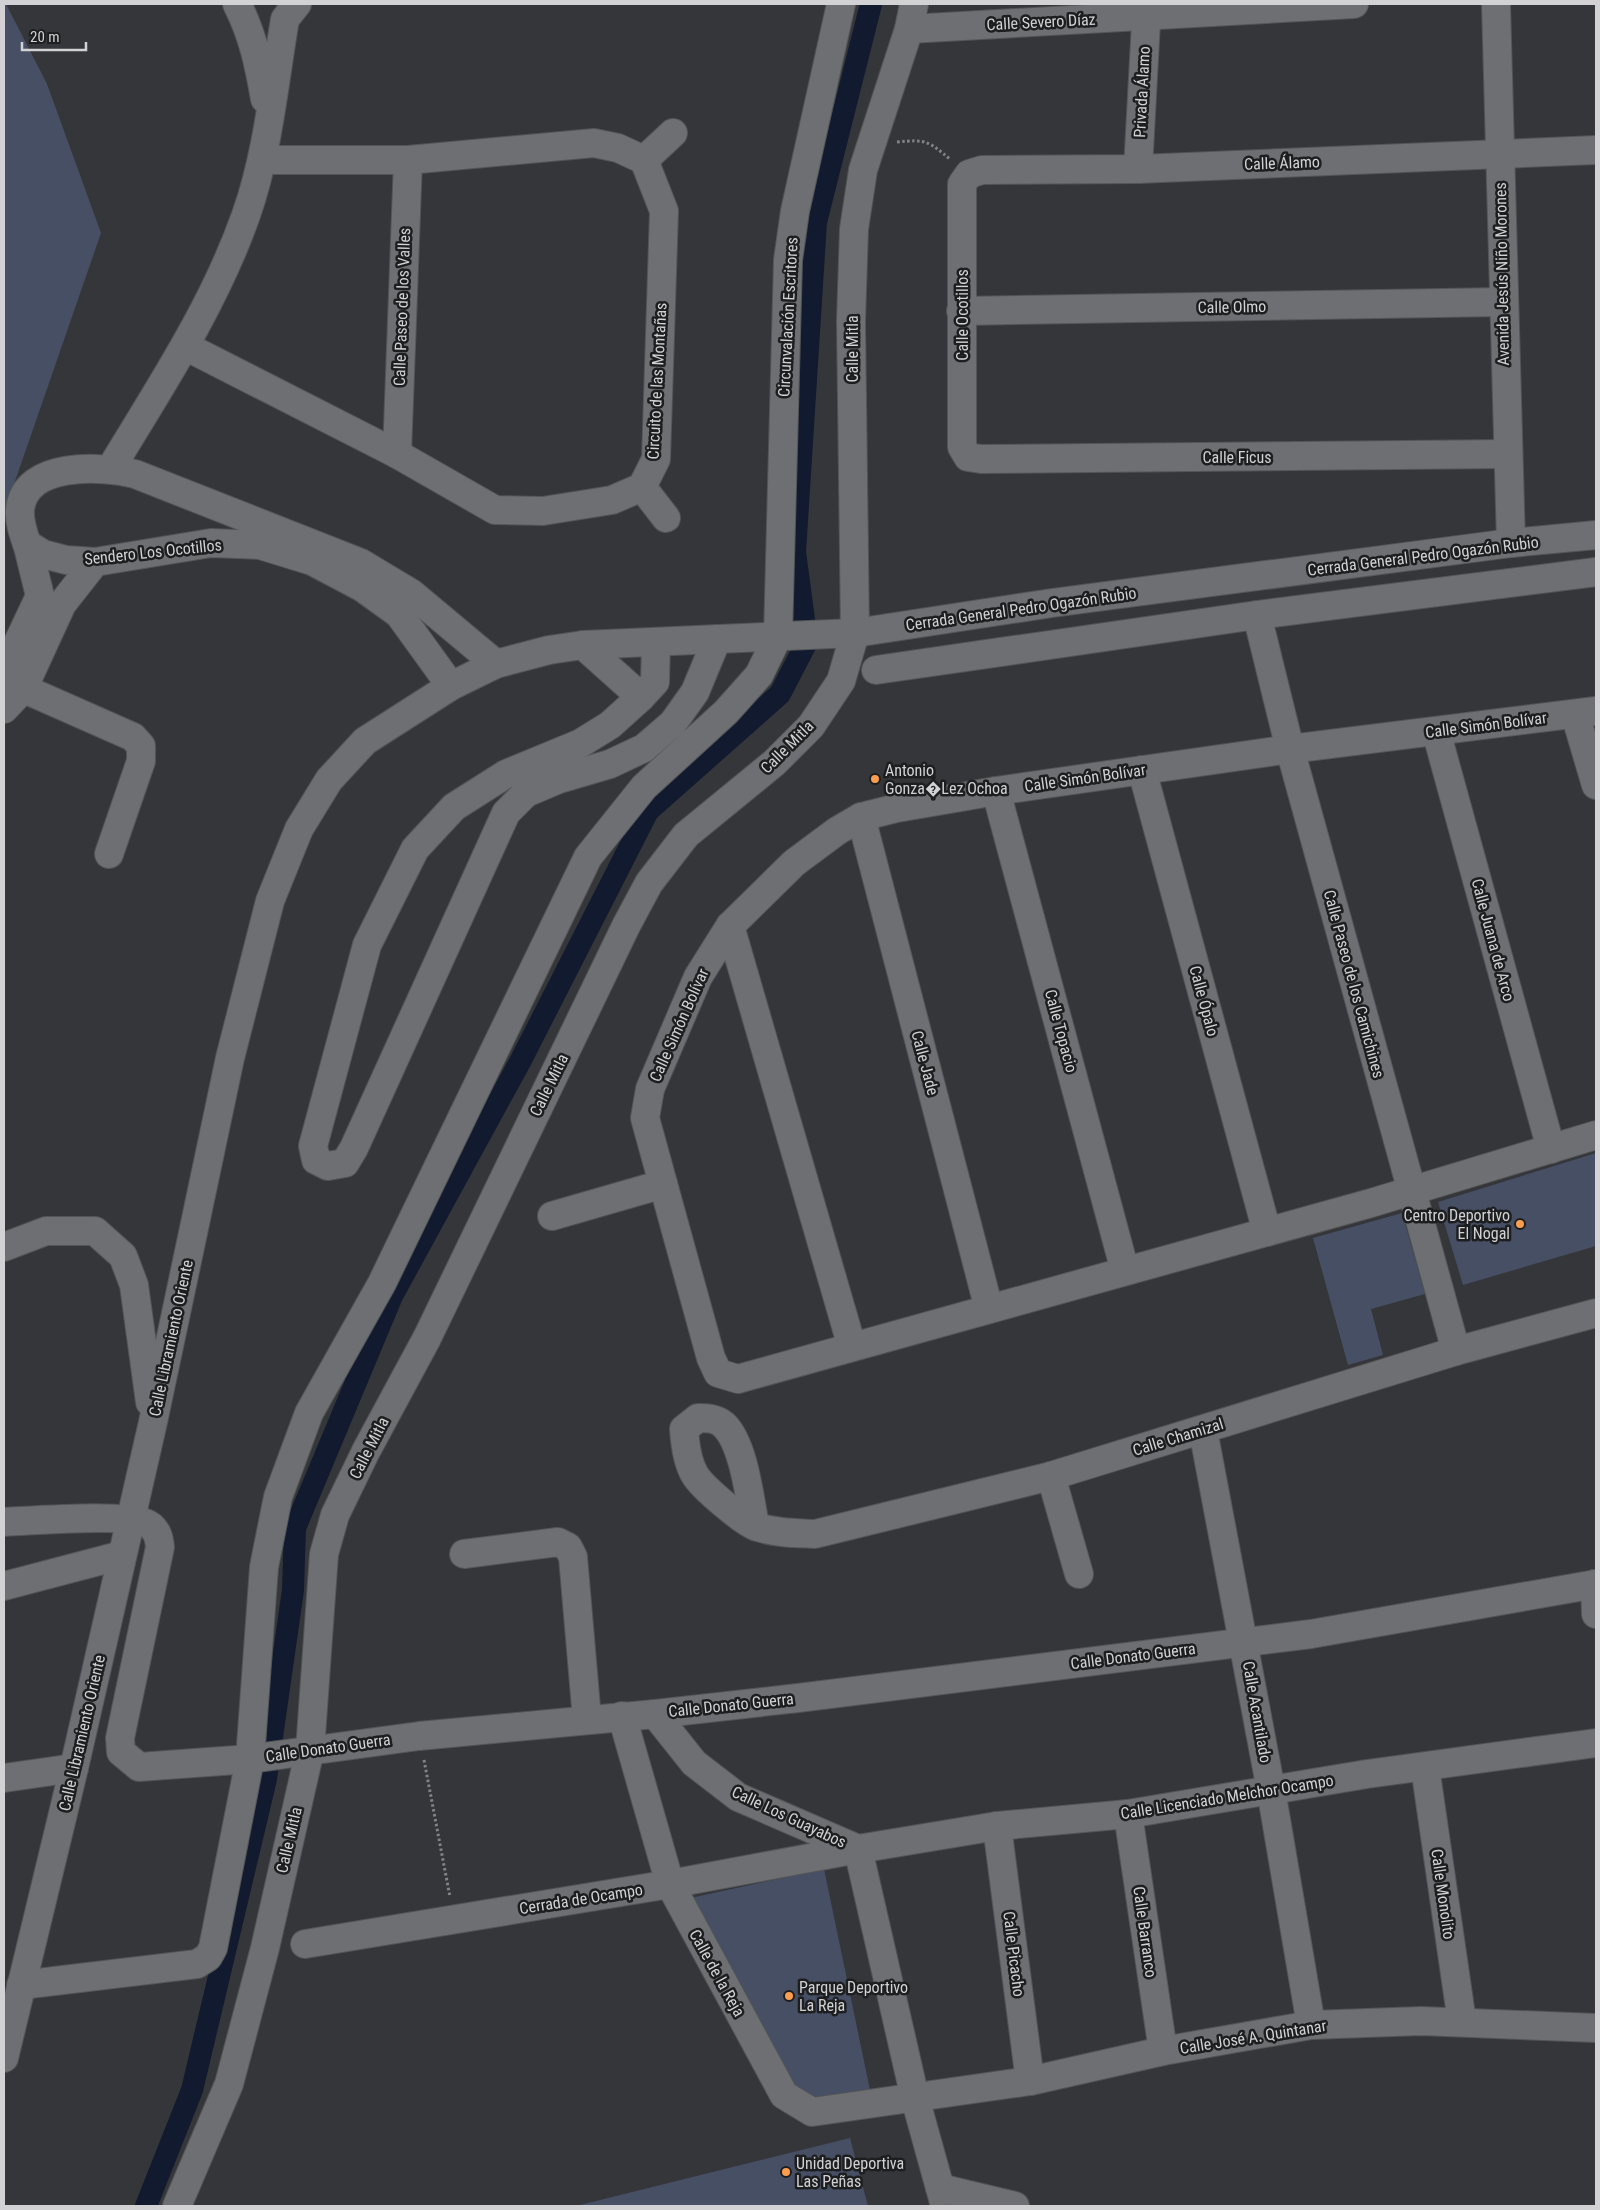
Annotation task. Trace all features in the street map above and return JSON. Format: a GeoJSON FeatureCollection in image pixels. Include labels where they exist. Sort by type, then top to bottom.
{"type":"FeatureCollection","features":[{"type":"Feature","properties":{"kind":"street"},"geometry":{"type":"LineString","coordinates":[[237,4],[248,25],[256,50],[268,118]]}},
{"type":"Feature","properties":{"kind":"street","name":"Circunvalación Escritores"},"geometry":{"type":"LineString","coordinates":[[787,636],[788,260],[795,211],[842,4]]}},
{"type":"Feature","properties":{"kind":"street","name":"Calle Severo Díaz"},"geometry":{"type":"LineString","coordinates":[[911,16],[1354,4]]}},
{"type":"Feature","properties":{"kind":"street","name":"Avenida Jesús Niño Morones"},"geometry":{"type":"LineString","coordinates":[[1496,4],[1507,454],[1511,543]]}},
{"type":"Feature","properties":{"kind":"street"},"geometry":{"type":"LineString","coordinates":[[110,468],[185,346],[225,270],[246,215],[262,160],[286,9]]}},
{"type":"Feature","properties":{"kind":"street","name":"Privada Álamo"},"geometry":{"type":"LineString","coordinates":[[1138,169],[1147,10]]}},
{"type":"Feature","properties":{"kind":"street","name":"Calle Mitla"},"geometry":{"type":"LineString","coordinates":[[178,2206],[229,2084],[265,1948],[302,1751],[324,1554],[335,1515],[366,1451],[427,1338],[626,926],[650,883],[686,835],[774,763],[811,726],[841,681],[845,633],[854,229],[863,170],[911,16]]}},
{"type":"Feature","properties":{"kind":"street"},"geometry":{"type":"LineString","coordinates":[[262,160],[408,160],[594,143],[618,148],[644,160],[673,133]]}},
{"type":"Feature","properties":{"kind":"street","name":"Calle Álamo"},"geometry":{"type":"LineString","coordinates":[[969,174],[982,170],[1138,169],[1596,150]]}},
{"type":"Feature","properties":{"kind":"street","name":"Calle Paseo de los Valles"},"geometry":{"type":"LineString","coordinates":[[396,454],[408,160]]}},
{"type":"Feature","properties":{"kind":"street","name":"Circuito de las Montañas"},"geometry":{"type":"LineString","coordinates":[[642,487],[656,459],[664,211],[644,160]]}},
{"type":"Feature","properties":{"kind":"street","name":"Calle Ocotillos"},"geometry":{"type":"LineString","coordinates":[[968,457],[962,447],[962,184],[969,174]]}},
{"type":"Feature","properties":{"kind":"street","name":"Calle Olmo"},"geometry":{"type":"LineString","coordinates":[[962,311],[1503,302]]}},
{"type":"Feature","properties":{"kind":"street"},"geometry":{"type":"LineString","coordinates":[[185,346],[396,454],[495,510],[543,511],[604,502],[642,487],[666,518]]}},
{"type":"Feature","properties":{"kind":"street","name":"Calle Ficus"},"geometry":{"type":"LineString","coordinates":[[968,457],[981,459],[1507,454]]}},
{"type":"Feature","properties":{"kind":"street"},"geometry":{"type":"LineString","coordinates":[[51,600],[21,526],[20,511],[22,499],[32,486],[52,474],[76,468],[110,468],[135,474],[361,563],[411,593],[496,664]]}},
{"type":"Feature","properties":{"kind":"street","name":"Cerrada General Pedro Ogazón Rubio"},"geometry":{"type":"LineString","coordinates":[[451,686],[496,664],[549,650],[583,645],[845,633],[1052,603],[1511,543],[1596,535]]}},
{"type":"Feature","properties":{"kind":"street","name":"Sendero Los Ocotillos"},"geometry":{"type":"LineString","coordinates":[[27,544],[43,554],[66,560],[95,562],[210,543],[260,545],[312,561],[363,588],[399,614],[451,686]]}},
{"type":"Feature","properties":{"kind":"street"},"geometry":{"type":"LineString","coordinates":[[4,709],[10,680],[51,600],[95,562]]}},
{"type":"Feature","properties":{"kind":"street"},"geometry":{"type":"LineString","coordinates":[[876,670],[1257,615],[1596,572]]}},
{"type":"Feature","properties":{"kind":"street","name":"Calle Paseo de los Camichines"},"geometry":{"type":"LineString","coordinates":[[1257,615],[1290,749],[1456,1351]]}},
{"type":"Feature","properties":{"kind":"street"},"geometry":{"type":"LineString","coordinates":[[21,1985],[197,1964],[208,1957],[213,1948],[258,1757],[264,1567],[278,1497],[309,1413],[382,1284],[588,857],[644,788],[726,712],[759,675],[787,636]]}},
{"type":"Feature","properties":{"kind":"street"},"geometry":{"type":"LineString","coordinates":[[656,642],[648,690],[610,725],[581,743],[506,774],[454,807],[415,849],[367,945],[313,1146],[316,1160],[328,1166],[345,1163],[354,1148],[506,813],[526,793],[559,779],[610,764],[644,748],[673,723],[694,692],[717,639]]}},
{"type":"Feature","properties":{"kind":"street"},"geometry":{"type":"LineString","coordinates":[[583,645],[648,690],[694,692]]}},
{"type":"Feature","properties":{"kind":"street"},"geometry":{"type":"LineString","coordinates":[[10,680],[133,737],[141,746],[141,761],[109,854]]}},
{"type":"Feature","properties":{"kind":"street","name":"Calle Libramiento Oriente"},"geometry":{"type":"LineString","coordinates":[[4,2058],[74,1768],[129,1520],[153,1422],[230,1058],[270,900],[299,829],[329,780],[365,741],[451,686]]}},
{"type":"Feature","properties":{"kind":"street"},"geometry":{"type":"LineString","coordinates":[[1586,712],[1596,785]]}},
{"type":"Feature","properties":{"kind":"street","name":"Calle Simón Bolívar"},"geometry":{"type":"LineString","coordinates":[[852,1348],[738,1379],[718,1373],[712,1358],[645,1118],[650,1089],[698,977],[730,926],[794,863],[837,831],[861,818],[897,808],[996,791],[1290,749],[1586,712]]}},
{"type":"Feature","properties":{"kind":"street","name":"Calle Juana de Arco"},"geometry":{"type":"LineString","coordinates":[[1436,731],[1551,1149]]}},
{"type":"Feature","properties":{"kind":"street","name":"Calle Ópalo"},"geometry":{"type":"LineString","coordinates":[[1142,770],[1267,1232]]}},
{"type":"Feature","properties":{"kind":"street","name":"Calle Topacio"},"geometry":{"type":"LineString","coordinates":[[996,791],[1125,1272]]}},
{"type":"Feature","properties":{"kind":"street","name":"Calle Jade"},"geometry":{"type":"LineString","coordinates":[[861,818],[989,1309]]}},
{"type":"Feature","properties":{"kind":"street"},"geometry":{"type":"LineString","coordinates":[[730,926],[852,1348],[1411,1191],[1596,1135]]}},
{"type":"Feature","properties":{"kind":"street"},"geometry":{"type":"LineString","coordinates":[[552,1216],[663,1184]]}},
{"type":"Feature","properties":{"kind":"street"},"geometry":{"type":"LineString","coordinates":[[4,1247],[46,1231],[94,1231],[123,1256],[134,1284],[153,1422]]}},
{"type":"Feature","properties":{"kind":"street","name":"Calle Chamizal"},"geometry":{"type":"LineString","coordinates":[[755,1526],[784,1533],[815,1534],[1051,1476],[1456,1351],[1596,1313]]}},
{"type":"Feature","properties":{"kind":"street","name":"Calle Acantilado"},"geometry":{"type":"LineString","coordinates":[[1203,1430],[1271,1790],[1311,2025]]}},
{"type":"Feature","properties":{"kind":"street"},"geometry":{"type":"LineString","coordinates":[[1051,1476],[1079,1574]]}},
{"type":"Feature","properties":{"kind":"street"},"geometry":{"type":"LineString","coordinates":[[4,1522],[73,1519],[129,1520]]}},
{"type":"Feature","properties":{"kind":"street","name":"Calle Donato Guerra"},"geometry":{"type":"LineString","coordinates":[[129,1520],[150,1525],[158,1535],[160,1547],[120,1738],[121,1752],[139,1768],[258,1757],[419,1736],[655,1714],[1311,1634],[1596,1584]]}},
{"type":"Feature","properties":{"kind":"street"},"geometry":{"type":"LineString","coordinates":[[464,1554],[558,1542],[568,1547],[573,1557],[587,1719]]}},
{"type":"Feature","properties":{"kind":"street"},"geometry":{"type":"LineString","coordinates":[[4,1586],[122,1555]]}},
{"type":"Feature","properties":{"kind":"street"},"geometry":{"type":"LineString","coordinates":[[1596,1584],[1596,1614]]}},
{"type":"Feature","properties":{"kind":"street","name":"Calle Los Guayabos"},"geometry":{"type":"LineString","coordinates":[[655,1714],[694,1763],[738,1797],[858,1849],[915,2098],[943,2197]]}},
{"type":"Feature","properties":{"kind":"street","name":"Calle de la Reja"},"geometry":{"type":"LineString","coordinates":[[622,1716],[670,1884],[784,2095],[812,2112],[915,2098]]}},
{"type":"Feature","properties":{"kind":"street","name":"Calle Licenciado Melchor Ocampo"},"geometry":{"type":"LineString","coordinates":[[858,1849],[997,1826],[1128,1814],[1367,1774],[1596,1743]]}},
{"type":"Feature","properties":{"kind":"street","name":"Calle Monolito"},"geometry":{"type":"LineString","coordinates":[[1425,1767],[1462,2022]]}},
{"type":"Feature","properties":{"kind":"street"},"geometry":{"type":"LineString","coordinates":[[4,1778],[74,1768]]}},
{"type":"Feature","properties":{"kind":"street","name":"Calle Barranco"},"geometry":{"type":"LineString","coordinates":[[1128,1814],[1163,2051]]}},
{"type":"Feature","properties":{"kind":"street","name":"Calle Picacho"},"geometry":{"type":"LineString","coordinates":[[997,1826],[1030,2081]]}},
{"type":"Feature","properties":{"kind":"street","name":"Cerrada de Ocampo"},"geometry":{"type":"LineString","coordinates":[[304,1944],[670,1884],[858,1849]]}},
{"type":"Feature","properties":{"kind":"street","name":"Calle José A. Quintanar"},"geometry":{"type":"LineString","coordinates":[[915,2098],[1030,2081],[1163,2051],[1311,2025],[1462,2022],[1596,2028]]}},
{"type":"Feature","properties":{"kind":"street"},"geometry":{"type":"LineString","coordinates":[[943,2197],[1015,2206]]}},
{"type":"Feature","properties":{"kind":"path"},"geometry":{"type":"LineString","coordinates":[[871,144],[920,139],[937,148],[969,174]]}},
{"type":"Feature","properties":{"kind":"path"},"geometry":{"type":"LineString","coordinates":[[419,1736],[454,1919]]}},
{"type":"Feature","properties":{"kind":"shaded area"},"geometry":{"type":"Polygon","coordinates":[[[4,4],[6,4],[47,84],[101,233],[4,513],[4,4]]]}},
{"type":"Feature","properties":{"kind":"shaded area","name":"Centro Deportivo El Nogal"},"geometry":{"type":"Polygon","coordinates":[[[1596,1153],[1596,1246],[1463,1285],[1438,1202],[1596,1153]]]}},
{"type":"Feature","properties":{"kind":"shaded area"},"geometry":{"type":"Polygon","coordinates":[[[1402,1213],[1425,1294],[1371,1309],[1383,1355],[1348,1365],[1313,1238],[1402,1213]]]}},
{"type":"Feature","properties":{"kind":"shaded area","name":"Parque Deportivo La Reja"},"geometry":{"type":"Polygon","coordinates":[[[824,1869],[870,2090],[794,2107],[672,1902],[824,1869]]]}},
{"type":"Feature","properties":{"kind":"shaded area","name":"Unidad Deportiva Las Peñas"},"geometry":{"type":"Polygon","coordinates":[[[850,2138],[868,2206],[576,2206],[850,2138]]]}},
{"type":"Feature","properties":{"kind":"waterway"},"geometry":{"type":"LineString","coordinates":[[146,2206],[192,2090],[266,1779],[293,1590],[295,1528],[392,1296],[521,1060],[648,811],[780,694],[807,642],[795,552],[816,222],[871,4]]}},
{"type":"Feature","properties":{"kind":"place","name":"Antonio Gonza�Lez Ochoa"},"geometry":{"type":"Point","coordinates":[875,779]}},
{"type":"Feature","properties":{"kind":"place","name":"Centro Deportivo El Nogal"},"geometry":{"type":"Point","coordinates":[1520,1224]}},
{"type":"Feature","properties":{"kind":"place","name":"Parque Deportivo La Reja"},"geometry":{"type":"Point","coordinates":[789,1996]}},
{"type":"Feature","properties":{"kind":"place","name":"Unidad Deportiva Las Peñas"},"geometry":{"type":"Point","coordinates":[786,2172]}}]}
